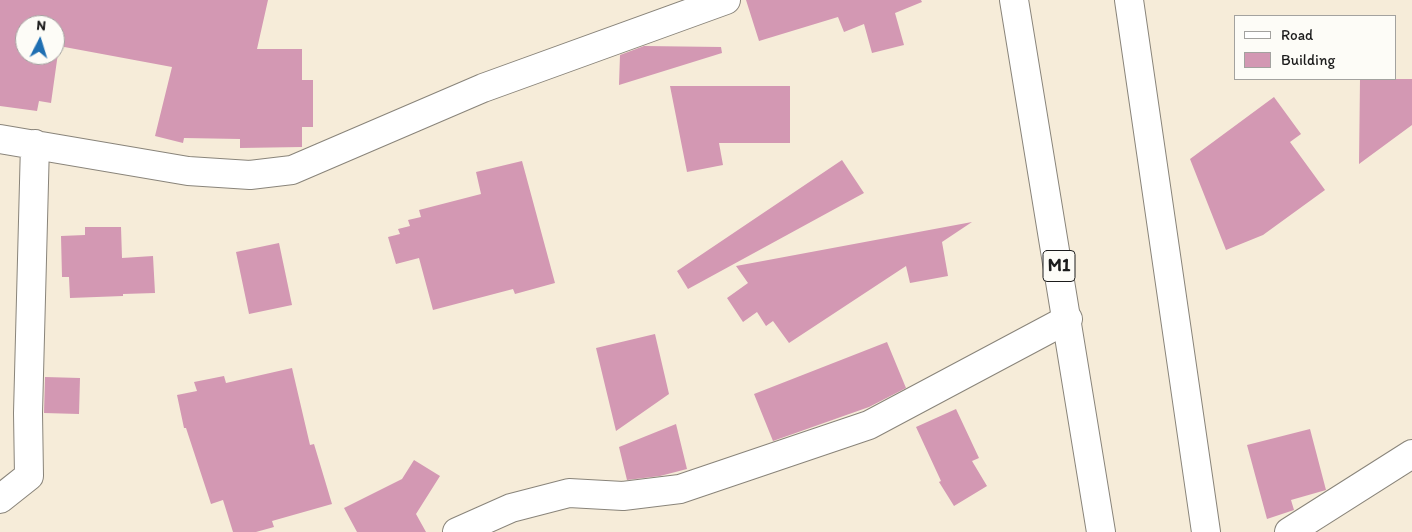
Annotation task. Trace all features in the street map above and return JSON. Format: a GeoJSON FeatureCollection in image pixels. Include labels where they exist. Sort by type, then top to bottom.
{"type":"FeatureCollection","features":[{"type":"Feature","properties":{"kind":"main road"},"geometry":{"type":"LineString","coordinates":[[0,139],[188,171],[250,175],[292,170],[483,88],[726,0]]}},
{"type":"Feature","properties":{"kind":"main road","name":"M1"},"geometry":{"type":"LineString","coordinates":[[1014,0],[1068,320],[1101,532]]}},
{"type":"Feature","properties":{"kind":"main road"},"geometry":{"type":"LineString","coordinates":[[1129,0],[1206,532]]}},
{"type":"Feature","properties":{"kind":"main road"},"geometry":{"type":"LineString","coordinates":[[0,499],[29,476],[28,413],[35,144]]}},
{"type":"Feature","properties":{"kind":"main road"},"geometry":{"type":"LineString","coordinates":[[457,532],[511,508],[569,493],[623,496],[680,489],[869,425],[1068,320]]}},
{"type":"Feature","properties":{"kind":"main road"},"geometry":{"type":"LineString","coordinates":[[1290,532],[1412,454]]}},
{"type":"Feature","properties":{"kind":"building"},"geometry":{"type":"Polygon","coordinates":[[[0,0],[268,0],[257,49],[302,49],[302,80],[313,80],[313,127],[302,127],[302,147],[240,148],[240,139],[184,138],[183,143],[155,136],[172,67],[65,47],[65,15],[15,15],[15,65],[56,65],[51,103],[39,101],[37,111],[0,106],[0,0]]]}},
{"type":"Feature","properties":{"kind":"building"},"geometry":{"type":"Polygon","coordinates":[[[746,0],[921,0],[922,2],[895,13],[904,45],[872,53],[864,24],[844,32],[838,17],[759,41],[746,0]]]}},
{"type":"Feature","properties":{"kind":"building"},"geometry":{"type":"Polygon","coordinates":[[[644,46],[721,47],[722,53],[619,85],[620,55],[644,46]]]}},
{"type":"Feature","properties":{"kind":"building"},"geometry":{"type":"Polygon","coordinates":[[[1412,79],[1412,125],[1359,164],[1360,80],[1412,79]]]}},
{"type":"Feature","properties":{"kind":"building"},"geometry":{"type":"Polygon","coordinates":[[[670,86],[790,86],[790,143],[719,143],[723,165],[687,172],[670,86]]]}},
{"type":"Feature","properties":{"kind":"building"},"geometry":{"type":"Polygon","coordinates":[[[1274,97],[1301,134],[1290,142],[1325,190],[1263,235],[1226,250],[1190,159],[1274,97]]]}},
{"type":"Feature","properties":{"kind":"building"},"geometry":{"type":"Polygon","coordinates":[[[842,160],[864,193],[688,289],[677,271],[842,160]]]}},
{"type":"Feature","properties":{"kind":"building"},"geometry":{"type":"Polygon","coordinates":[[[522,161],[555,283],[515,294],[513,289],[433,310],[419,258],[396,264],[388,237],[400,234],[398,229],[410,226],[408,220],[421,217],[419,210],[481,194],[476,172],[522,161]]]}},
{"type":"Feature","properties":{"kind":"building"},"geometry":{"type":"Polygon","coordinates":[[[972,222],[942,242],[948,276],[910,283],[906,266],[789,343],[773,321],[766,326],[757,312],[743,322],[727,298],[748,283],[736,266],[972,222]]]}},
{"type":"Feature","properties":{"kind":"building"},"geometry":{"type":"Polygon","coordinates":[[[85,227],[121,227],[122,258],[153,256],[155,293],[70,298],[69,277],[62,277],[61,236],[85,235],[85,227]]]}},
{"type":"Feature","properties":{"kind":"building"},"geometry":{"type":"Polygon","coordinates":[[[279,243],[292,305],[249,314],[236,252],[279,243]]]}},
{"type":"Feature","properties":{"kind":"building"},"geometry":{"type":"Polygon","coordinates":[[[655,334],[669,394],[616,431],[596,348],[655,334]]]}},
{"type":"Feature","properties":{"kind":"building"},"geometry":{"type":"Polygon","coordinates":[[[887,342],[906,388],[869,407],[773,441],[754,394],[887,342]]]}},
{"type":"Feature","properties":{"kind":"building"},"geometry":{"type":"Polygon","coordinates":[[[292,368],[310,445],[314,444],[332,504],[272,521],[274,527],[256,532],[233,532],[223,500],[211,504],[186,428],[184,428],[177,395],[197,391],[194,382],[224,376],[226,383],[292,368]]]}},
{"type":"Feature","properties":{"kind":"building"},"geometry":{"type":"Polygon","coordinates":[[[45,377],[80,378],[79,414],[44,413],[45,377]]]}},
{"type":"Feature","properties":{"kind":"building"},"geometry":{"type":"Polygon","coordinates":[[[956,409],[979,458],[972,461],[987,486],[954,506],[939,482],[941,481],[916,427],[956,409]]]}},
{"type":"Feature","properties":{"kind":"building"},"geometry":{"type":"Polygon","coordinates":[[[676,424],[687,469],[660,476],[627,480],[619,447],[676,424]]]}},
{"type":"Feature","properties":{"kind":"building"},"geometry":{"type":"Polygon","coordinates":[[[1310,429],[1326,490],[1291,500],[1294,510],[1267,519],[1247,445],[1310,429]]]}},
{"type":"Feature","properties":{"kind":"building"},"geometry":{"type":"Polygon","coordinates":[[[414,460],[440,476],[416,514],[426,532],[357,532],[344,508],[402,479],[414,460]]]}}]}
